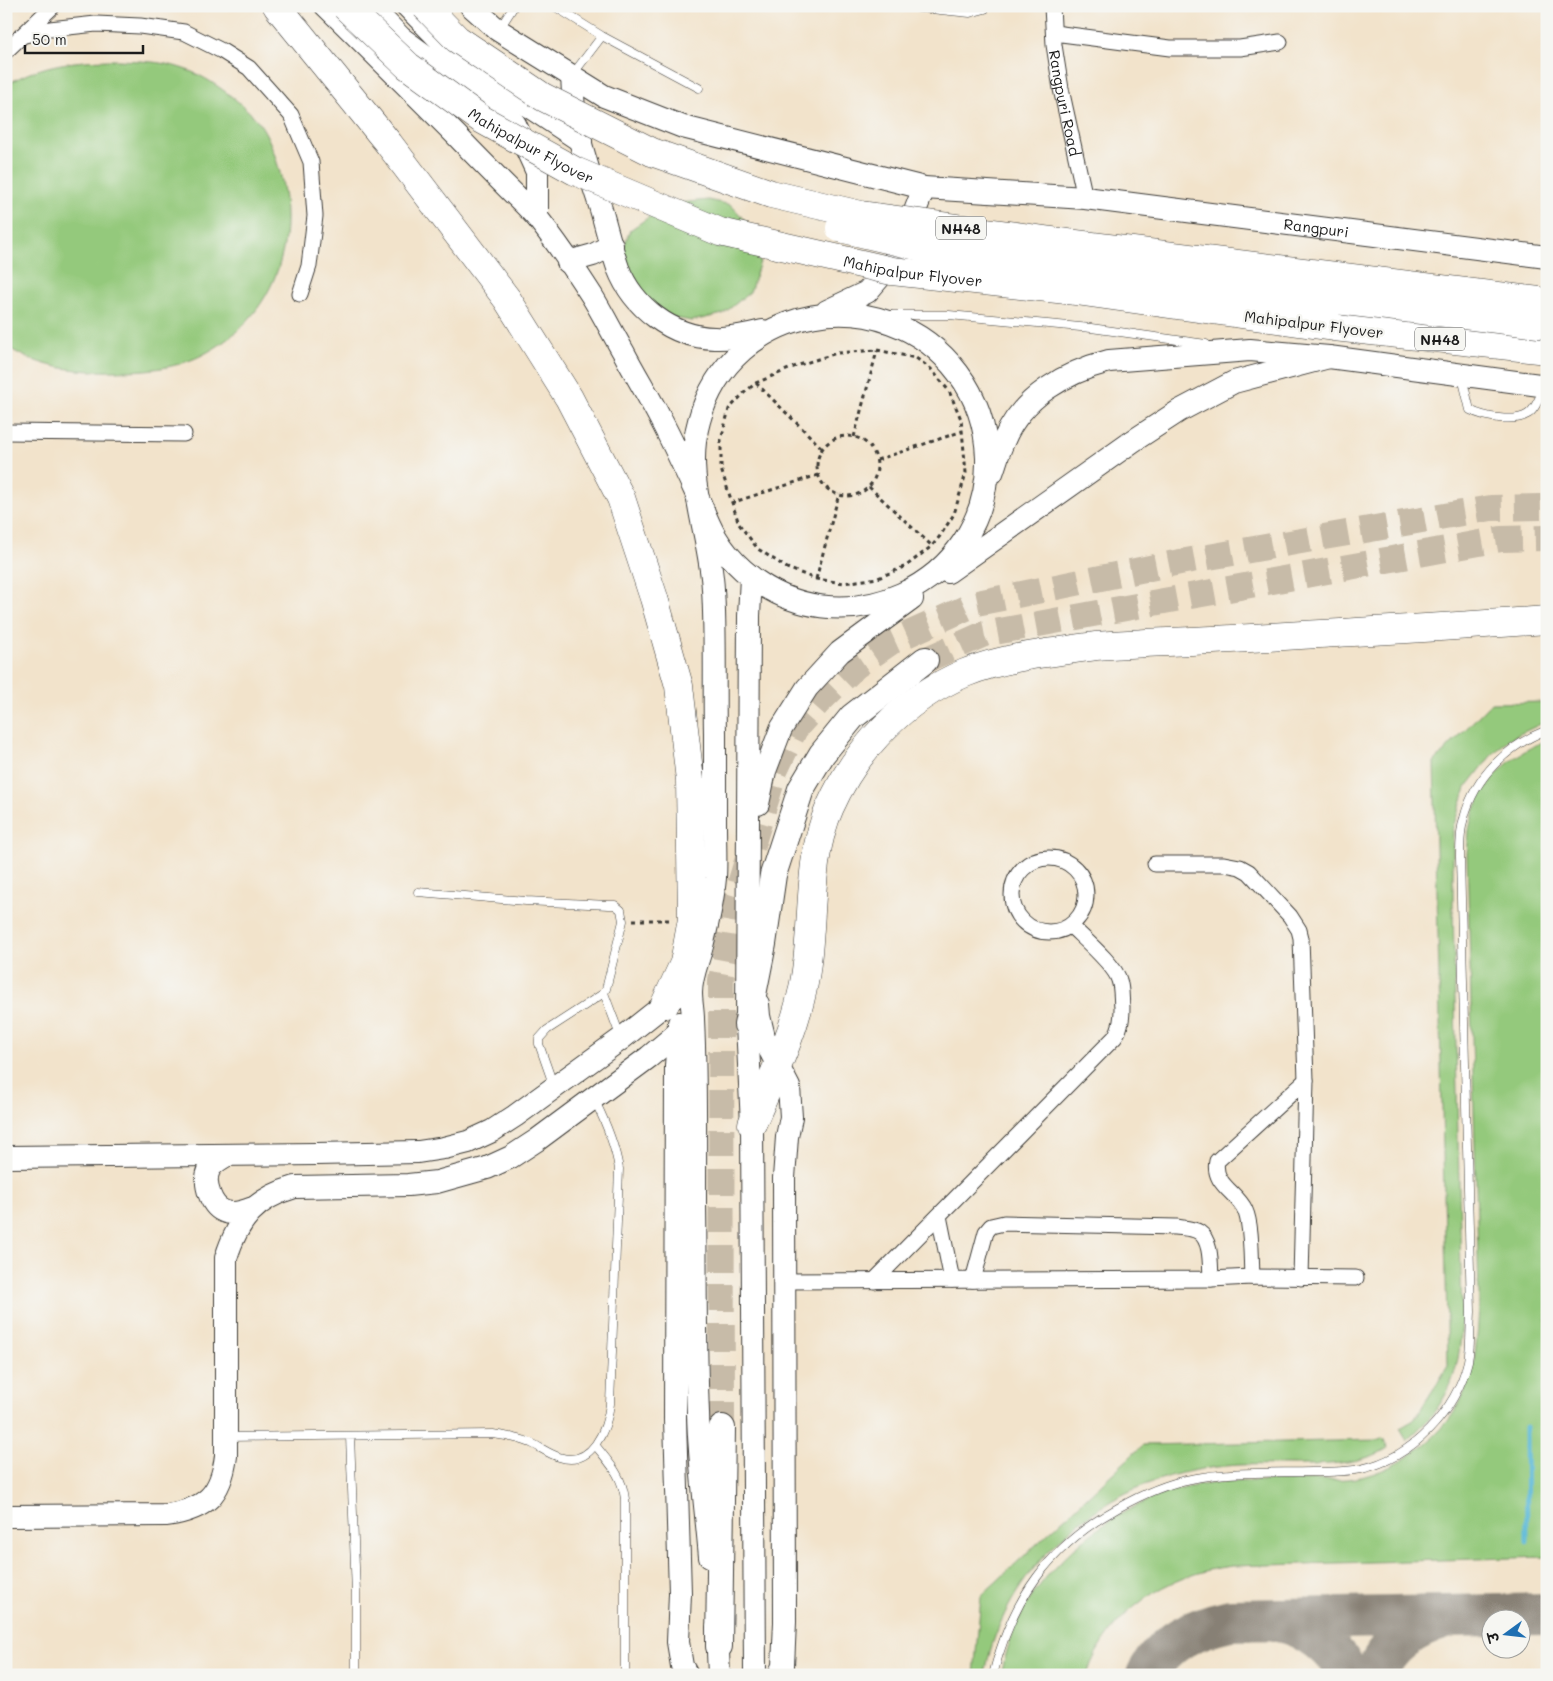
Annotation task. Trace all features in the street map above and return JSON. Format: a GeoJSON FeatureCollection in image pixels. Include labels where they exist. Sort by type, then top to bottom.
{"type":"FeatureCollection","features":[{"type":"Feature","properties":{"kind":"highway"},"geometry":{"type":"LineString","coordinates":[[277,6],[389,144],[507,299],[569,398],[621,498],[654,598],[679,686],[690,780],[692,919],[679,993]]}},
{"type":"Feature","properties":{"kind":"highway","name":"Mahipalpur Flyover"},"geometry":{"type":"LineString","coordinates":[[345,6],[408,66],[481,119],[575,171],[720,232],[892,271],[1076,291],[1334,327],[1547,350]]}},
{"type":"Feature","properties":{"kind":"highway","name":"NH48"},"geometry":{"type":"LineString","coordinates":[[426,6],[458,39],[543,97],[652,152],[771,194],[880,218],[1547,302]]}},
{"type":"Feature","properties":{"kind":"highway"},"geometry":{"type":"LineString","coordinates":[[771,194],[833,226],[934,250],[1547,325]]}},
{"type":"Feature","properties":{"kind":"highway"},"geometry":{"type":"LineString","coordinates":[[752,1124],[790,1034],[804,983],[818,841],[828,810],[843,780],[862,752],[884,727],[909,705],[936,687],[966,672],[998,662],[1094,646],[1424,629],[1547,620]]}},
{"type":"Feature","properties":{"kind":"highway"},"geometry":{"type":"LineString","coordinates":[[747,1025],[773,875],[801,790],[822,754],[852,717],[925,660]]}},
{"type":"Feature","properties":{"kind":"highway"},"geometry":{"type":"LineString","coordinates":[[719,1646],[722,1428]]}},
{"type":"Feature","properties":{"kind":"main road"},"geometry":{"type":"LineString","coordinates":[[326,6],[537,217],[590,294],[662,421],[713,534],[736,564],[751,577],[766,588],[802,603],[840,608],[877,604],[912,589],[928,579],[962,545],[982,502],[1004,438],[1016,419],[1048,387],[1067,375],[1087,366],[1109,361],[1250,350],[1329,357],[1546,386]]}},
{"type":"Feature","properties":{"kind":"main road"},"geometry":{"type":"LineString","coordinates":[[370,6],[401,38],[500,108],[516,124],[537,172],[537,217]]}},
{"type":"Feature","properties":{"kind":"main road"},"geometry":{"type":"LineString","coordinates":[[407,6],[465,63],[581,141]]}},
{"type":"Feature","properties":{"kind":"main road","name":"Rangpuri"},"geometry":{"type":"LineString","coordinates":[[471,6],[507,35],[604,96],[682,127],[924,188],[1085,198],[1547,257]]}},
{"type":"Feature","properties":{"kind":"main road"},"geometry":{"type":"LineString","coordinates":[[507,35],[518,100]]}},
{"type":"Feature","properties":{"kind":"main road"},"geometry":{"type":"LineString","coordinates":[[572,76],[575,117],[581,141],[618,268],[633,296],[655,317],[668,326],[682,332],[712,338],[728,338],[774,329]]}},
{"type":"Feature","properties":{"kind":"main road"},"geometry":{"type":"LineString","coordinates":[[6,1157],[393,1153],[444,1148],[468,1142],[492,1131],[621,1040],[679,993],[704,940],[715,878],[713,585],[694,474],[694,449],[698,424],[706,400],[718,378],[734,358],[752,342],[774,329],[796,320],[819,314],[867,292],[897,257],[924,188]]}},
{"type":"Feature","properties":{"kind":"main road"},"geometry":{"type":"LineString","coordinates":[[568,262],[593,255],[612,245]]}},
{"type":"Feature","properties":{"kind":"main road"},"geometry":{"type":"LineString","coordinates":[[819,314],[844,313],[892,322],[927,342],[951,364],[966,384],[977,406],[984,429],[987,453],[986,478],[982,502]]}},
{"type":"Feature","properties":{"kind":"main road"},"geometry":{"type":"LineString","coordinates":[[748,848],[765,771],[782,729],[807,688],[840,652],[1133,441],[1179,411],[1234,382],[1329,357]]}},
{"type":"Feature","properties":{"kind":"main road"},"geometry":{"type":"LineString","coordinates":[[751,577],[749,616],[747,1025],[752,1124],[755,1675]]}},
{"type":"Feature","properties":{"kind":"main road"},"geometry":{"type":"LineString","coordinates":[[757,973],[759,1016],[765,1041],[789,1087],[791,1117],[787,1137],[784,1178],[785,1622],[783,1666],[779,1675]]}},
{"type":"Feature","properties":{"kind":"main road"},"geometry":{"type":"LineString","coordinates":[[679,993],[686,1026],[698,1418],[719,1646],[719,1675]]}},
{"type":"Feature","properties":{"kind":"main road"},"geometry":{"type":"LineString","coordinates":[[227,1155],[216,1161],[209,1170],[208,1183],[210,1195],[214,1203],[220,1210],[228,1213],[240,1213],[253,1208],[280,1191],[295,1187],[408,1185],[437,1182],[470,1173],[487,1168],[511,1157],[537,1140],[649,1057],[686,1026]]}},
{"type":"Feature","properties":{"kind":"main road"},"geometry":{"type":"LineString","coordinates":[[686,1026],[676,1066],[675,1418],[680,1594],[678,1642],[682,1666],[688,1675]]}},
{"type":"Feature","properties":{"kind":"main road"},"geometry":{"type":"LineString","coordinates":[[6,1516],[167,1515],[198,1506],[218,1488],[224,1472],[226,1437],[226,1258],[232,1239],[240,1224],[253,1208]]}},
{"type":"Feature","properties":{"kind":"street"},"geometry":{"type":"LineString","coordinates":[[6,51],[53,6]]}},
{"type":"Feature","properties":{"kind":"street","name":"Rangpuri Road"},"geometry":{"type":"LineString","coordinates":[[1052,6],[1054,45],[1060,89],[1085,198]]}},
{"type":"Feature","properties":{"kind":"street"},"geometry":{"type":"LineString","coordinates":[[22,36],[50,29],[96,24],[140,26],[184,32],[249,68],[291,115],[310,162],[315,216],[309,266],[300,294]]}},
{"type":"Feature","properties":{"kind":"street"},"geometry":{"type":"LineString","coordinates":[[1054,33],[1170,48],[1240,48],[1280,42]]}},
{"type":"Feature","properties":{"kind":"street"},"geometry":{"type":"LineString","coordinates":[[6,432],[184,434]]}},
{"type":"Feature","properties":{"kind":"street"},"geometry":{"type":"LineString","coordinates":[[1054,858],[1068,863],[1079,872],[1085,885],[1086,900],[1082,914],[1071,926],[1059,931],[1045,932],[1031,928],[1020,918],[1014,905],[1013,891],[1017,877],[1026,866],[1039,859],[1054,858]]}},
{"type":"Feature","properties":{"kind":"street"},"geometry":{"type":"LineString","coordinates":[[1155,864],[1233,864],[1244,868],[1296,923],[1301,938],[1306,1080],[1301,1278]]}},
{"type":"Feature","properties":{"kind":"street"},"geometry":{"type":"LineString","coordinates":[[874,1281],[1120,1029],[1122,1019],[1119,979],[1113,969],[1071,926]]}},
{"type":"Feature","properties":{"kind":"street"},"geometry":{"type":"LineString","coordinates":[[1252,1277],[1248,1219],[1239,1201],[1219,1180],[1215,1169],[1217,1161],[1306,1080]]}},
{"type":"Feature","properties":{"kind":"street"},"geometry":{"type":"LineString","coordinates":[[939,1216],[952,1280]]}},
{"type":"Feature","properties":{"kind":"street"},"geometry":{"type":"LineString","coordinates":[[973,1280],[986,1232],[991,1226],[1004,1223],[1176,1227],[1191,1229],[1199,1232],[1208,1245],[1211,1279]]}},
{"type":"Feature","properties":{"kind":"street"},"geometry":{"type":"LineString","coordinates":[[784,1282],[1211,1279],[1252,1277],[1356,1278]]}},
{"type":"Feature","properties":{"kind":"lane"},"geometry":{"type":"LineString","coordinates":[[507,35],[514,6]]}},
{"type":"Feature","properties":{"kind":"lane"},"geometry":{"type":"LineString","coordinates":[[554,6],[602,36],[699,88]]}},
{"type":"Feature","properties":{"kind":"lane"},"geometry":{"type":"LineString","coordinates":[[901,6],[970,13],[985,9],[986,6]]}},
{"type":"Feature","properties":{"kind":"lane"},"geometry":{"type":"LineString","coordinates":[[572,76],[602,36]]}},
{"type":"Feature","properties":{"kind":"lane"},"geometry":{"type":"LineString","coordinates":[[868,316],[949,315],[1091,328],[1250,350]]}},
{"type":"Feature","properties":{"kind":"lane"},"geometry":{"type":"LineString","coordinates":[[1462,375],[1470,410],[1480,415],[1511,419],[1528,414],[1538,403],[1546,386]]}},
{"type":"Feature","properties":{"kind":"lane"},"geometry":{"type":"LineString","coordinates":[[993,1675],[1007,1628],[1028,1590],[1058,1552],[1095,1521],[1149,1492],[1191,1479],[1230,1474],[1342,1471],[1374,1465],[1390,1458],[1416,1442],[1440,1418],[1450,1403],[1463,1378],[1468,1360],[1471,1312],[1461,834],[1469,804],[1486,773],[1512,748],[1528,738],[1547,730]]}},
{"type":"Feature","properties":{"kind":"lane"},"geometry":{"type":"LineString","coordinates":[[418,892],[526,901],[615,905],[621,910],[623,921],[608,984],[604,993],[547,1030],[539,1038],[554,1088]]}},
{"type":"Feature","properties":{"kind":"lane"},"geometry":{"type":"LineString","coordinates":[[604,993],[621,1040]]}},
{"type":"Feature","properties":{"kind":"lane"},"geometry":{"type":"LineString","coordinates":[[226,1437],[493,1434],[516,1437],[560,1457],[572,1459],[585,1455],[596,1446],[608,1421],[610,1404],[619,1169],[616,1150],[609,1129],[593,1097]]}},
{"type":"Feature","properties":{"kind":"lane"},"geometry":{"type":"LineString","coordinates":[[350,1436],[356,1594],[356,1675]]}},
{"type":"Feature","properties":{"kind":"lane"},"geometry":{"type":"LineString","coordinates":[[596,1446],[616,1470],[624,1486],[624,1675]]}},
{"type":"Feature","properties":{"kind":"path"},"geometry":{"type":"LineString","coordinates":[[854,437],[877,350]]}},
{"type":"Feature","properties":{"kind":"path"},"geometry":{"type":"LineString","coordinates":[[877,350],[916,358],[931,369],[949,391],[961,418],[966,473],[954,514],[932,546],[906,566],[878,578],[844,583],[816,579],[787,568],[758,549],[739,524],[721,469],[721,440],[730,409],[756,383],[796,366],[837,353],[877,350]]}},
{"type":"Feature","properties":{"kind":"path"},"geometry":{"type":"LineString","coordinates":[[756,383],[823,449]]}},
{"type":"Feature","properties":{"kind":"path"},"geometry":{"type":"LineString","coordinates":[[877,460],[963,431]]}},
{"type":"Feature","properties":{"kind":"path"},"geometry":{"type":"LineString","coordinates":[[854,437],[868,445],[877,460],[877,469],[869,487],[851,496],[839,494],[826,487],[818,475],[819,459],[823,449],[831,441],[838,438],[854,437]]}},
{"type":"Feature","properties":{"kind":"path"},"geometry":{"type":"LineString","coordinates":[[731,503],[818,475]]}},
{"type":"Feature","properties":{"kind":"path"},"geometry":{"type":"LineString","coordinates":[[869,487],[932,546]]}},
{"type":"Feature","properties":{"kind":"path"},"geometry":{"type":"LineString","coordinates":[[816,579],[839,494]]}},
{"type":"Feature","properties":{"kind":"path"},"geometry":{"type":"LineString","coordinates":[[623,921],[692,919]]}},
{"type":"Feature","properties":{"kind":"green space"},"geometry":{"type":"Polygon","coordinates":[[[118,60],[166,64],[194,73],[231,96],[258,121],[273,150],[285,196],[286,223],[283,250],[276,274],[265,298],[249,319],[230,337],[206,353],[185,362],[152,369],[88,371],[60,368],[32,360],[6,346],[6,85],[46,67],[74,62],[118,60]]]}},
{"type":"Feature","properties":{"kind":"green space"},"geometry":{"type":"Polygon","coordinates":[[[708,200],[731,205],[754,230],[760,262],[750,292],[723,314],[692,321],[668,317],[634,290],[623,249],[630,230],[649,217],[678,203],[708,200]]]}},
{"type":"Feature","properties":{"kind":"green space"},"geometry":{"type":"Polygon","coordinates":[[[1547,702],[1547,721],[1509,739],[1490,757],[1466,788],[1453,827],[1461,1340],[1455,1373],[1443,1400],[1422,1426],[1407,1440],[1400,1428],[1414,1420],[1448,1366],[1434,762],[1491,703],[1547,702]]]}},
{"type":"Feature","properties":{"kind":"green space"},"geometry":{"type":"Polygon","coordinates":[[[1547,740],[1547,1557],[1232,1566],[1209,1570],[1186,1577],[1164,1587],[1143,1600],[1125,1615],[1109,1633],[1096,1653],[1087,1675],[1001,1675],[1007,1650],[1016,1626],[1023,1611],[1037,1590],[1053,1569],[1072,1550],[1093,1532],[1116,1517],[1164,1494],[1189,1487],[1228,1482],[1347,1479],[1373,1474],[1405,1458],[1433,1437],[1448,1421],[1460,1403],[1468,1384],[1477,1341],[1479,1294],[1467,854],[1469,830],[1479,800],[1496,775],[1519,755],[1547,740]]]}},
{"type":"Feature","properties":{"kind":"green space"},"geometry":{"type":"Polygon","coordinates":[[[1383,1438],[1388,1448],[1373,1456],[1356,1460],[1316,1465],[1239,1465],[1204,1469],[1158,1480],[1118,1497],[1091,1514],[1065,1535],[1042,1559],[1021,1585],[1005,1614],[992,1644],[985,1675],[974,1675],[981,1596],[1143,1445],[1379,1440],[1383,1438]]]}},
{"type":"Feature","properties":{"kind":"waterway"},"geometry":{"type":"LineString","coordinates":[[1526,1427],[1527,1542]]}},
{"type":"Feature","properties":{"kind":"taxiway"},"geometry":{"type":"LineString","coordinates":[[1147,1675],[1162,1653],[1181,1638],[1204,1627],[1230,1620],[1547,1614]]}},
{"type":"Feature","properties":{"kind":"taxiway"},"geometry":{"type":"LineString","coordinates":[[1375,1675],[1387,1654],[1403,1638],[1423,1627],[1446,1618]]}},
{"type":"Feature","properties":{"kind":"taxiway"},"geometry":{"type":"LineString","coordinates":[[1278,1621],[1310,1633],[1336,1656],[1349,1675]]}},
{"type":"Feature","properties":{"kind":"tunnel"},"geometry":{"type":"LineString","coordinates":[[722,1428],[721,980],[736,897],[775,771],[795,729],[818,703],[856,666],[891,642],[977,603],[1180,562],[1491,508],[1547,507]]}},
{"type":"Feature","properties":{"kind":"tunnel"},"geometry":{"type":"LineString","coordinates":[[925,660],[984,634],[1501,539],[1547,538]]}}]}
